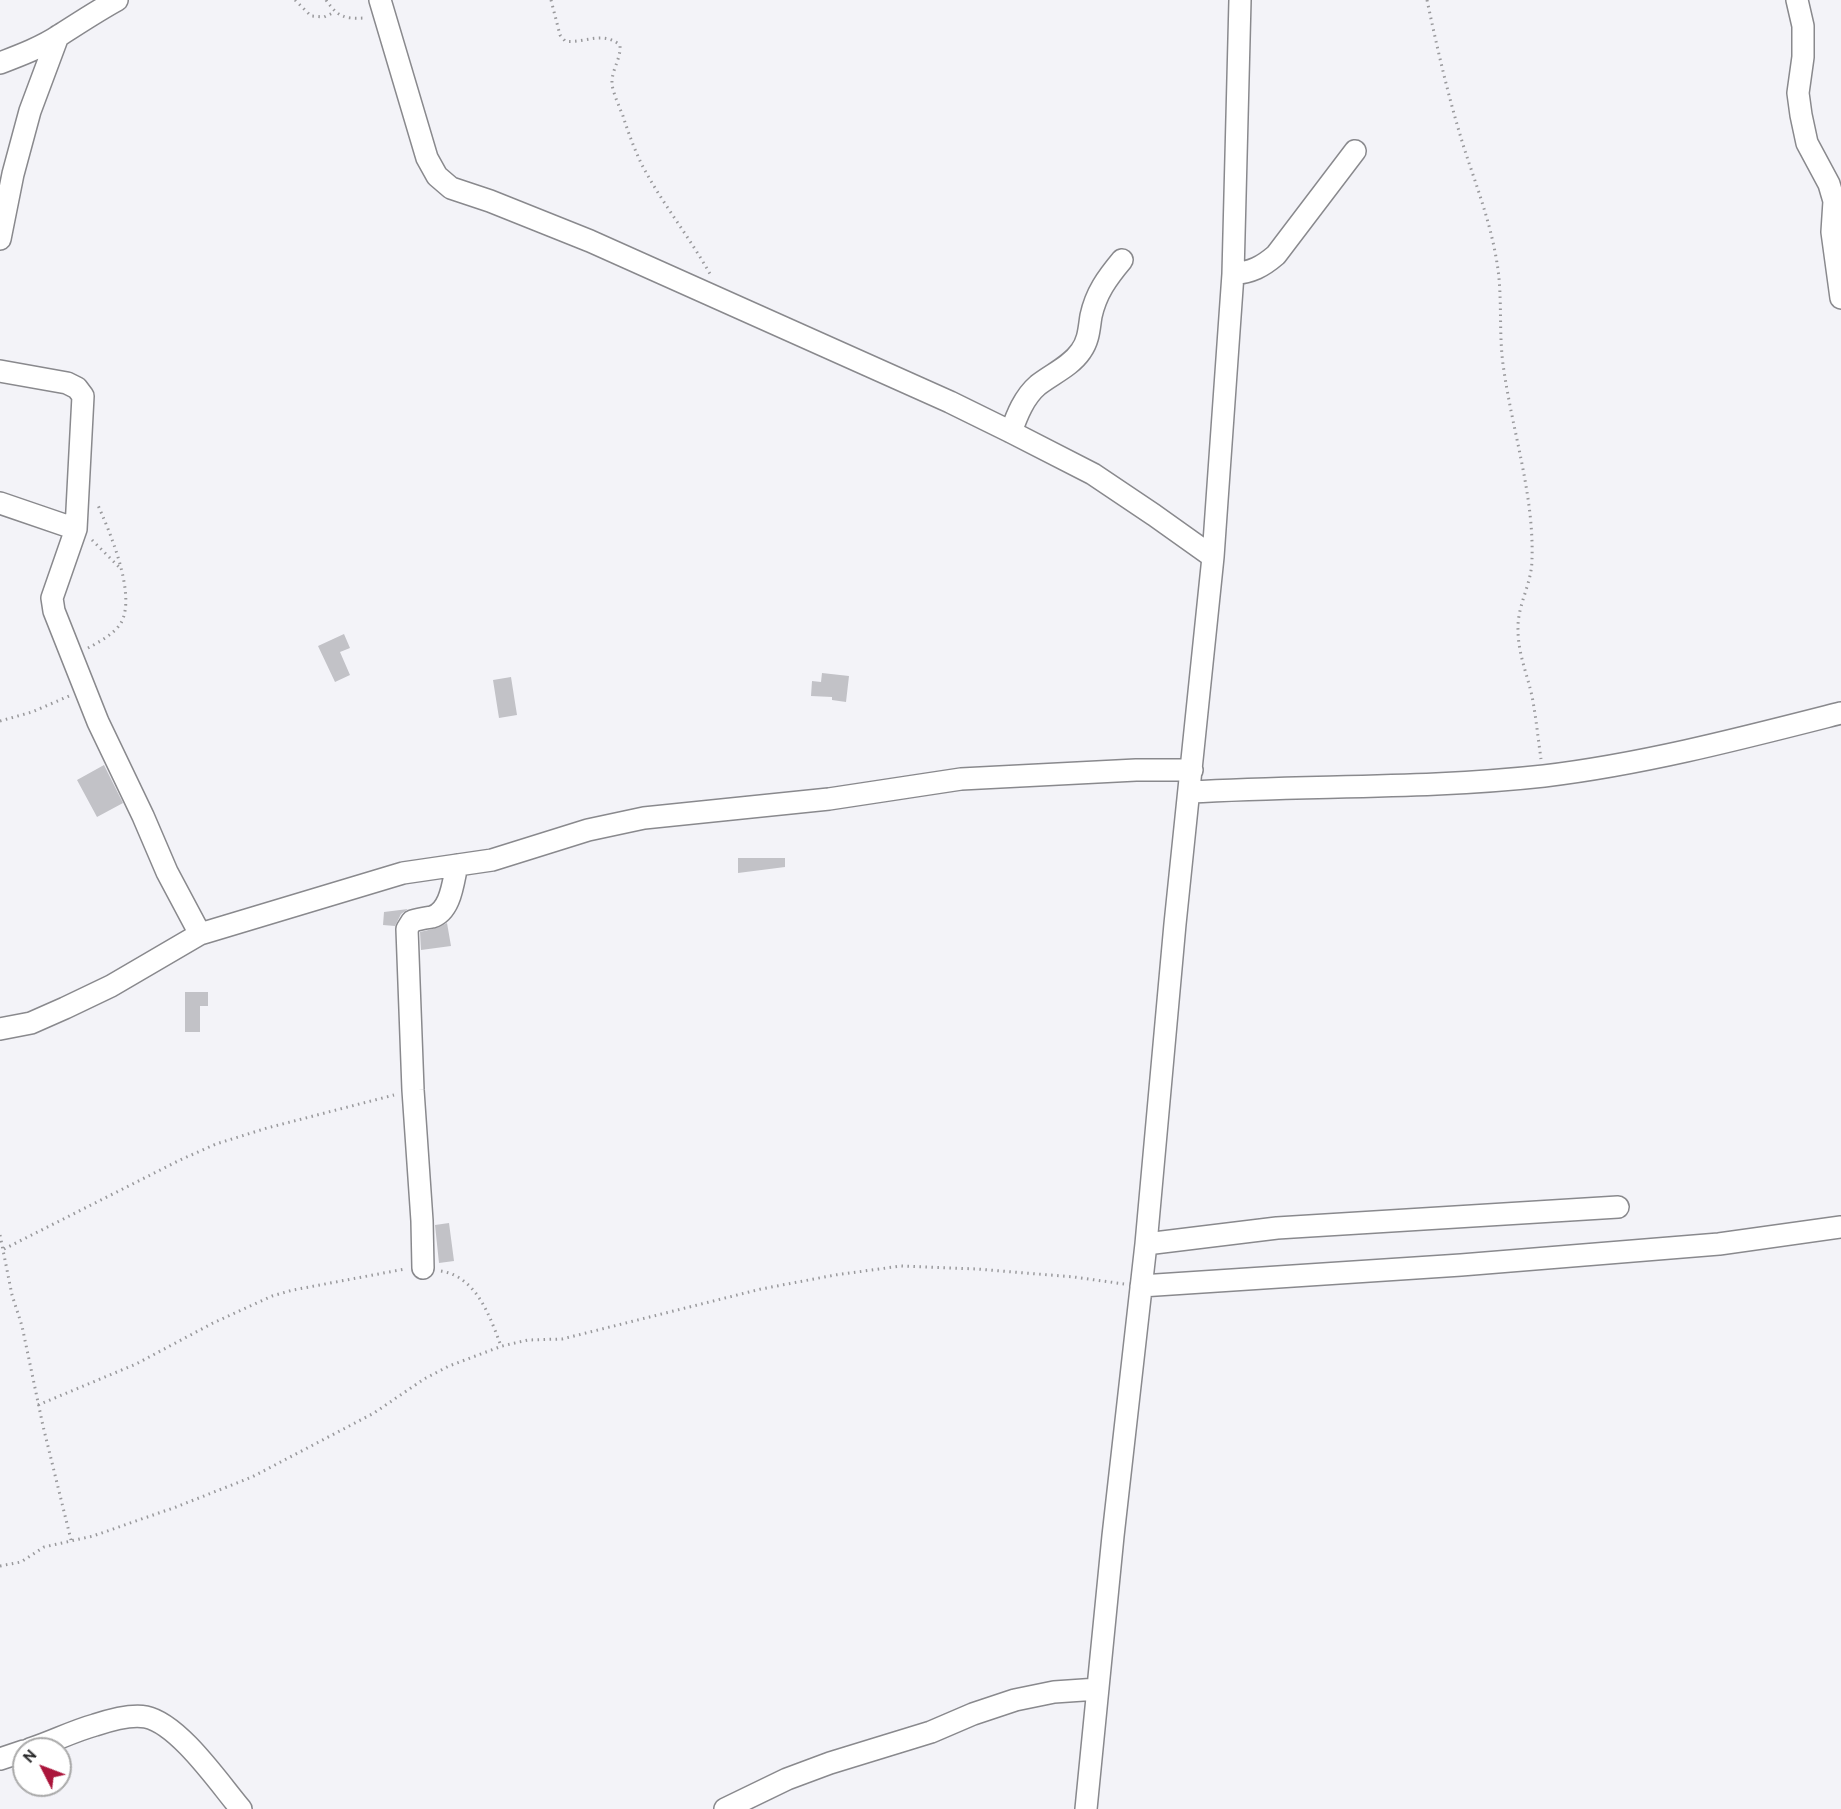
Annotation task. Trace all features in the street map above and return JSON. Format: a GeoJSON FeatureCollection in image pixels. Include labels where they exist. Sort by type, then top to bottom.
{"type":"FeatureCollection","features":[{"type":"Feature","properties":{"kind":"street"},"geometry":{"type":"LineString","coordinates":[[0,63],[58,36],[117,0]]}},
{"type":"Feature","properties":{"kind":"street"},"geometry":{"type":"LineString","coordinates":[[1086,1809],[1146,1244],[1175,924],[1213,557],[1233,274],[1240,0]]}},
{"type":"Feature","properties":{"kind":"street"},"geometry":{"type":"LineString","coordinates":[[1797,0],[1803,26],[1803,57],[1798,93],[1801,115],[1807,142],[1829,184],[1834,201],[1832,232],[1841,298]]}},
{"type":"Feature","properties":{"kind":"street"},"geometry":{"type":"LineString","coordinates":[[382,7],[427,158],[437,176],[451,188],[590,241],[950,402],[1093,474],[1213,557]]}},
{"type":"Feature","properties":{"kind":"street"},"geometry":{"type":"LineString","coordinates":[[0,239],[13,174],[30,111],[58,36]]}},
{"type":"Feature","properties":{"kind":"street"},"geometry":{"type":"LineString","coordinates":[[1233,274],[1249,272],[1262,267],[1276,255],[1355,150]]}},
{"type":"Feature","properties":{"kind":"street"},"geometry":{"type":"LineString","coordinates":[[1011,432],[1017,414],[1037,386],[1082,351],[1088,337],[1096,297],[1104,281],[1122,260]]}},
{"type":"Feature","properties":{"kind":"street"},"geometry":{"type":"LineString","coordinates":[[0,371],[67,383],[77,388],[83,396],[76,529],[52,598],[54,611],[73,655],[84,690],[167,872],[200,934]]}},
{"type":"Feature","properties":{"kind":"street"},"geometry":{"type":"LineString","coordinates":[[0,503],[76,529]]}},
{"type":"Feature","properties":{"kind":"street"},"geometry":{"type":"LineString","coordinates":[[1190,792],[1394,786],[1543,776],[1622,765],[1841,713]]}},
{"type":"Feature","properties":{"kind":"street"},"geometry":{"type":"LineString","coordinates":[[0,1029],[31,1023],[65,1008],[111,986],[200,934],[403,873],[492,860],[588,830],[644,818],[818,800],[961,779],[1136,770],[1192,770]]}},
{"type":"Feature","properties":{"kind":"street"},"geometry":{"type":"LineString","coordinates":[[423,1268],[407,929],[412,921],[434,916],[444,909],[451,893],[458,865]]}},
{"type":"Feature","properties":{"kind":"street"},"geometry":{"type":"LineString","coordinates":[[1146,1244],[1277,1228],[1618,1207]]}},
{"type":"Feature","properties":{"kind":"street"},"geometry":{"type":"LineString","coordinates":[[1141,1286],[1461,1265],[1686,1247],[1841,1227]]}},
{"type":"Feature","properties":{"kind":"street"},"geometry":{"type":"LineString","coordinates":[[724,1809],[787,1779],[830,1763],[931,1732],[973,1714],[1015,1700],[1054,1692],[1098,1689]]}},
{"type":"Feature","properties":{"kind":"street"},"geometry":{"type":"LineString","coordinates":[[62,1737],[94,1725],[125,1718],[144,1716],[161,1722],[181,1739],[241,1809]]}},
{"type":"Feature","properties":{"kind":"path"},"geometry":{"type":"LineString","coordinates":[[295,0],[311,16],[324,17],[335,12]]}},
{"type":"Feature","properties":{"kind":"path"},"geometry":{"type":"LineString","coordinates":[[326,0],[335,12],[347,18],[365,18],[382,7]]}},
{"type":"Feature","properties":{"kind":"path"},"geometry":{"type":"LineString","coordinates":[[551,0],[560,35],[565,41],[604,37],[620,45],[621,54],[612,73],[613,86],[641,163],[697,250],[722,300]]}},
{"type":"Feature","properties":{"kind":"path"},"geometry":{"type":"LineString","coordinates":[[1427,0],[1451,100],[1483,201],[1498,265],[1500,344],[1531,525],[1532,561],[1527,587],[1519,610],[1517,629],[1520,654],[1537,724],[1543,776]]}},
{"type":"Feature","properties":{"kind":"path"},"geometry":{"type":"LineString","coordinates":[[73,655],[111,634],[121,623],[125,609],[120,568],[113,539],[94,496]]}},
{"type":"Feature","properties":{"kind":"path"},"geometry":{"type":"LineString","coordinates":[[76,529],[89,537],[120,568]]}},
{"type":"Feature","properties":{"kind":"path"},"geometry":{"type":"LineString","coordinates":[[0,721],[32,712],[84,690]]}},
{"type":"Feature","properties":{"kind":"path"},"geometry":{"type":"LineString","coordinates":[[4,1249],[216,1144],[288,1122],[413,1090]]}},
{"type":"Feature","properties":{"kind":"path"},"geometry":{"type":"LineString","coordinates":[[0,1235],[12,1295],[22,1326],[38,1406],[71,1540]]}},
{"type":"Feature","properties":{"kind":"path"},"geometry":{"type":"LineString","coordinates":[[0,1566],[21,1562],[44,1547],[93,1536],[176,1508],[252,1477],[374,1413],[432,1374],[472,1356],[502,1346],[528,1340],[562,1339],[760,1289],[901,1266],[1074,1277],[1141,1286]]}},
{"type":"Feature","properties":{"kind":"path"},"geometry":{"type":"LineString","coordinates":[[38,1406],[136,1364],[213,1323],[272,1296],[366,1276],[423,1268],[452,1273],[473,1288],[489,1315],[502,1346]]}},
{"type":"Feature","properties":{"kind":"building"},"geometry":{"type":"Polygon","coordinates":[[[344,634],[350,648],[340,652],[350,675],[335,682],[318,646],[344,634]]]}},
{"type":"Feature","properties":{"kind":"building"},"geometry":{"type":"Polygon","coordinates":[[[822,673],[849,676],[846,702],[832,700],[832,697],[811,696],[812,681],[821,682],[822,673]]]}},
{"type":"Feature","properties":{"kind":"building"},"geometry":{"type":"Polygon","coordinates":[[[511,677],[517,715],[499,718],[493,680],[511,677]]]}},
{"type":"Feature","properties":{"kind":"building"},"geometry":{"type":"Polygon","coordinates":[[[104,765],[123,803],[97,817],[77,780],[104,765]]]}},
{"type":"Feature","properties":{"kind":"building"},"geometry":{"type":"Polygon","coordinates":[[[738,858],[785,858],[785,867],[738,873],[738,858]]]}},
{"type":"Feature","properties":{"kind":"building"},"geometry":{"type":"Polygon","coordinates":[[[408,909],[401,914],[395,926],[383,925],[384,912],[408,909]]]}},
{"type":"Feature","properties":{"kind":"building"},"geometry":{"type":"Polygon","coordinates":[[[447,923],[451,946],[421,950],[420,932],[447,923]]]}},
{"type":"Feature","properties":{"kind":"building"},"geometry":{"type":"Polygon","coordinates":[[[185,992],[208,992],[208,1006],[200,1006],[200,1032],[185,1032],[185,992]]]}},
{"type":"Feature","properties":{"kind":"building"},"geometry":{"type":"Polygon","coordinates":[[[449,1223],[454,1261],[439,1263],[435,1225],[449,1223]]]}}]}
